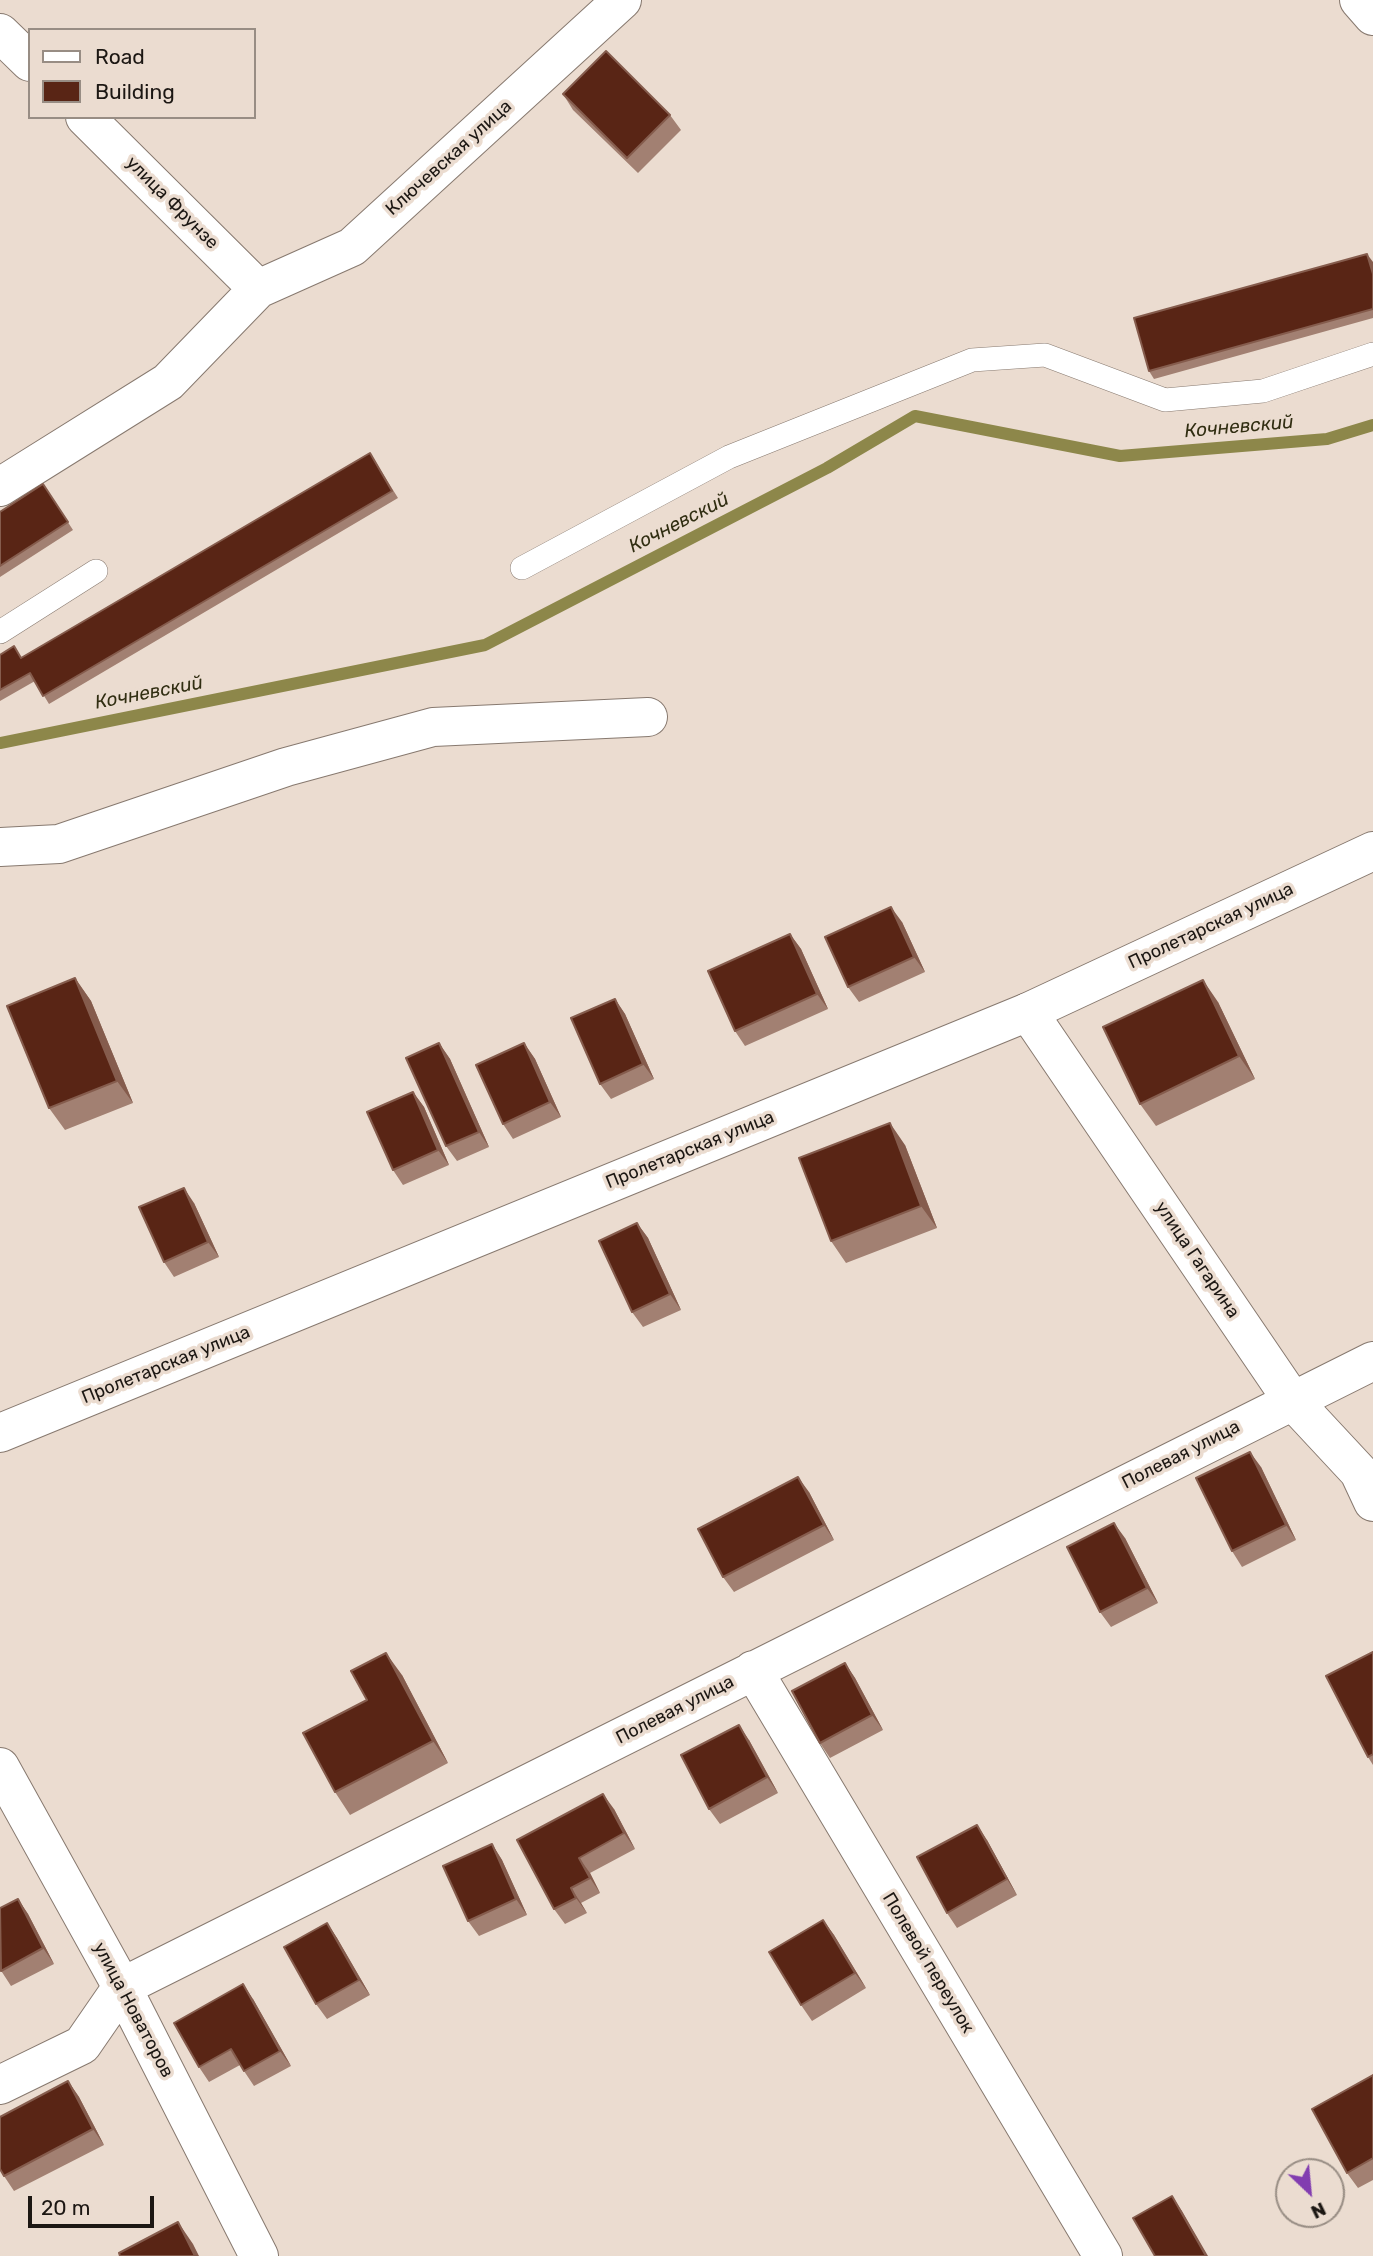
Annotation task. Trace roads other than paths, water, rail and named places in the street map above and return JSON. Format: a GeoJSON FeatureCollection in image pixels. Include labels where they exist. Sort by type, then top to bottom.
{"type":"FeatureCollection","features":[{"type":"Feature","properties":{"kind":"street","name":"Ключевская улица"},"geometry":{"type":"LineString","coordinates":[[258,289],[352,247],[622,0]]}},
{"type":"Feature","properties":{"kind":"street"},"geometry":{"type":"LineString","coordinates":[[1359,0],[1373,16]]}},
{"type":"Feature","properties":{"kind":"street"},"geometry":{"type":"LineString","coordinates":[[0,33],[28,60]]}},
{"type":"Feature","properties":{"kind":"street","name":"улица Фрунзе"},"geometry":{"type":"LineString","coordinates":[[87,119],[258,289]]}},
{"type":"Feature","properties":{"kind":"street"},"geometry":{"type":"LineString","coordinates":[[0,487],[168,382],[258,289]]}},
{"type":"Feature","properties":{"kind":"street"},"geometry":{"type":"LineString","coordinates":[[0,847],[59,844],[286,767],[433,727],[648,717]]}},
{"type":"Feature","properties":{"kind":"street","name":"Пролетарская улица"},"geometry":{"type":"LineString","coordinates":[[0,1433],[1028,1012],[1373,851]]}},
{"type":"Feature","properties":{"kind":"street","name":"улица Гагарина"},"geometry":{"type":"LineString","coordinates":[[1028,1012],[1292,1400],[1359,1472],[1373,1502]]}},
{"type":"Feature","properties":{"kind":"street","name":"Полевая улица"},"geometry":{"type":"LineString","coordinates":[[0,2085],[82,2045],[122,1987],[1373,1361]]}},
{"type":"Feature","properties":{"kind":"street","name":"Полевой переулок"},"geometry":{"type":"LineString","coordinates":[[753,1670],[1102,2256]]}},
{"type":"Feature","properties":{"kind":"street","name":"улица Новаторов"},"geometry":{"type":"LineString","coordinates":[[0,1767],[122,1987],[259,2256]]}},
{"type":"Feature","properties":{"kind":"lane"},"geometry":{"type":"LineString","coordinates":[[522,568],[729,457],[972,360],[1045,355],[1165,400],[1263,391],[1373,354]]}},
{"type":"Feature","properties":{"kind":"lane"},"geometry":{"type":"LineString","coordinates":[[0,632],[96,571]]}},
{"type":"Feature","properties":{"kind":"waterway","name":"Кочневский"},"geometry":{"type":"LineString","coordinates":[[0,743],[485,645],[827,468],[915,416],[1120,456],[1327,439],[1373,425]]}}]}
